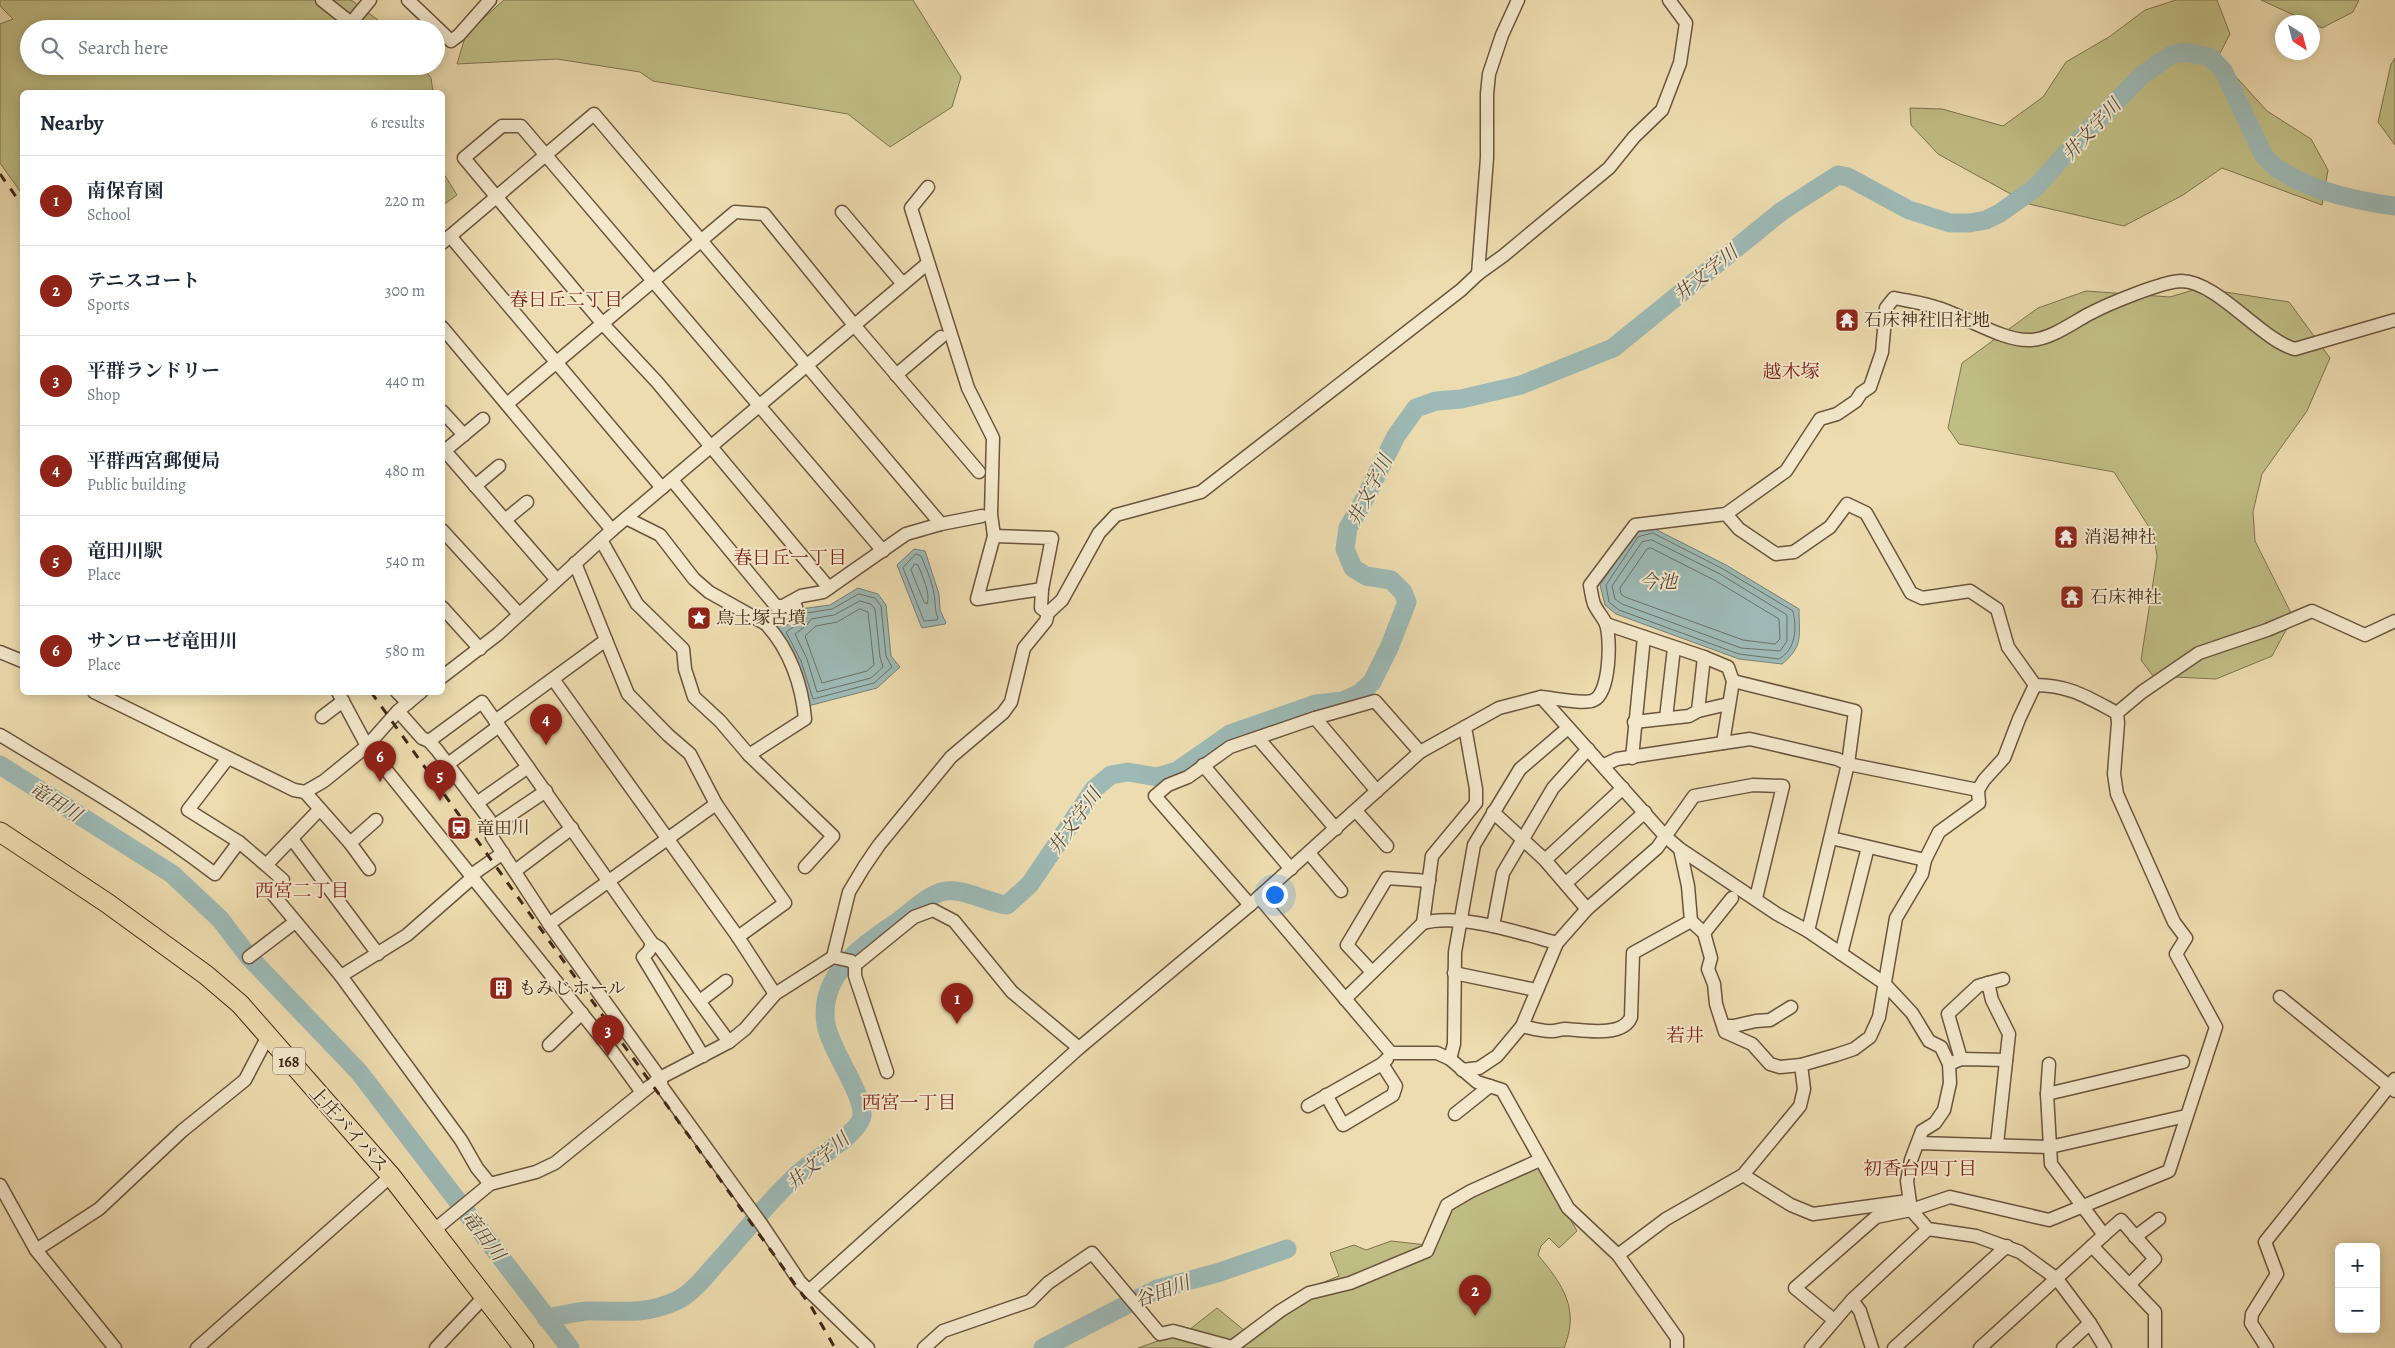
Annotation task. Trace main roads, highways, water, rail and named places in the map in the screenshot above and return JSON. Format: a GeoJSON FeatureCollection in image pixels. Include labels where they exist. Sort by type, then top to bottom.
{"type":"FeatureCollection","features":[{"type":"Feature","properties":{"kind":"highway","name":"上庄バイパス"},"geometry":{"type":"LineString","coordinates":[[4,839],[107,903],[206,975],[240,1004],[436,1228],[484,1297],[524,1348]]}},
{"type":"Feature","properties":{"kind":"water","name":"今池"},"geometry":{"type":"Polygon","coordinates":[[[1653,528],[1726,565],[1799,609],[1799,640],[1789,658],[1782,664],[1739,659],[1616,614],[1605,605],[1600,585],[1636,532],[1653,528]]]}},
{"type":"Feature","properties":{"kind":"water"},"geometry":{"type":"Polygon","coordinates":[[[914,549],[925,551],[939,594],[940,610],[945,624],[922,628],[921,626],[897,565],[914,549]]]}},
{"type":"Feature","properties":{"kind":"water"},"geometry":{"type":"Polygon","coordinates":[[[858,588],[878,594],[886,605],[891,656],[900,667],[877,688],[808,706],[772,624],[778,620],[784,627],[800,617],[802,612],[800,609],[830,605],[858,588]]]}},
{"type":"Feature","properties":{"kind":"waterway","name":"井文字川"},"geometry":{"type":"LineString","coordinates":[[546,1318],[587,1311],[653,1309],[682,1298],[702,1280],[788,1183],[854,1130],[860,1122],[862,1115],[861,1106],[858,1095],[829,1035],[825,1006],[829,990],[836,975],[859,950],[925,901],[941,892],[957,891],[1007,905],[1030,884],[1094,789],[1111,775],[1128,772],[1157,777],[1177,771],[1230,734],[1316,704],[1343,701],[1360,693],[1372,682],[1389,648],[1407,602],[1403,592],[1391,580],[1366,576],[1353,568],[1345,549],[1348,528],[1396,436],[1416,408],[1436,401],[1461,399],[1521,385],[1613,348],[1782,211],[1838,175],[1848,177],[1909,210],[1950,223],[1970,223],[1986,220],[2000,213],[2035,188],[2141,76],[2171,55],[2184,52],[2210,57],[2224,72],[2264,156],[2275,167],[2306,184],[2324,191],[2395,206]]}},
{"type":"Feature","properties":{"kind":"waterway","name":"竜田川"},"geometry":{"type":"LineString","coordinates":[[0,765],[172,874],[220,919],[249,957],[359,1072],[570,1348]]}},
{"type":"Feature","properties":{"kind":"waterway","name":"谷田川"},"geometry":{"type":"LineString","coordinates":[[1043,1348],[1157,1289],[1217,1273],[1287,1249]]}},
{"type":"Feature","properties":{"kind":"railway"},"geometry":{"type":"LineString","coordinates":[[0,174],[20,202]]}},
{"type":"Feature","properties":{"kind":"railway"},"geometry":{"type":"LineString","coordinates":[[373,695],[812,1308],[835,1348]]}},
{"type":"Feature","properties":{"kind":"place","name":"石床神社旧社地"},"geometry":{"type":"Point","coordinates":[1847,320]}},
{"type":"Feature","properties":{"kind":"place","name":"消渇神社"},"geometry":{"type":"Point","coordinates":[2066,537]}},
{"type":"Feature","properties":{"kind":"place","name":"石床神社"},"geometry":{"type":"Point","coordinates":[2072,597]}},
{"type":"Feature","properties":{"kind":"place","name":"鳥土塚古墳"},"geometry":{"type":"Point","coordinates":[699,618]}},
{"type":"Feature","properties":{"kind":"place","name":"平群西宮郵便局"},"geometry":{"type":"Point","coordinates":[546,745]}},
{"type":"Feature","properties":{"kind":"place","name":"サンローゼ竜田川"},"geometry":{"type":"Point","coordinates":[380,782]}},
{"type":"Feature","properties":{"kind":"place","name":"竜田川駅"},"geometry":{"type":"Point","coordinates":[440,801]}},
{"type":"Feature","properties":{"kind":"place","name":"竜田川"},"geometry":{"type":"Point","coordinates":[459,828]}},
{"type":"Feature","properties":{"kind":"place","name":"もみじホール"},"geometry":{"type":"Point","coordinates":[501,988]}},
{"type":"Feature","properties":{"kind":"place","name":"南保育園"},"geometry":{"type":"Point","coordinates":[957,1024]}},
{"type":"Feature","properties":{"kind":"place","name":"平群ランドリー"},"geometry":{"type":"Point","coordinates":[608,1056]}},
{"type":"Feature","properties":{"kind":"place","name":"テニスコート"},"geometry":{"type":"Point","coordinates":[1475,1316]}},
{"type":"Feature","properties":{"kind":"district","name":"春日丘二丁目"},"geometry":{"type":"Point","coordinates":[566,299]}},
{"type":"Feature","properties":{"kind":"district","name":"越木塚"},"geometry":{"type":"Point","coordinates":[1791,371]}},
{"type":"Feature","properties":{"kind":"district","name":"春日丘一丁目"},"geometry":{"type":"Point","coordinates":[790,557]}},
{"type":"Feature","properties":{"kind":"district","name":"西宮二丁目"},"geometry":{"type":"Point","coordinates":[302,890]}},
{"type":"Feature","properties":{"kind":"district","name":"若井"},"geometry":{"type":"Point","coordinates":[1685,1035]}},
{"type":"Feature","properties":{"kind":"district","name":"西宮一丁目"},"geometry":{"type":"Point","coordinates":[909,1102]}},
{"type":"Feature","properties":{"kind":"district","name":"初香台四丁目"},"geometry":{"type":"Point","coordinates":[1920,1168]}}]}
